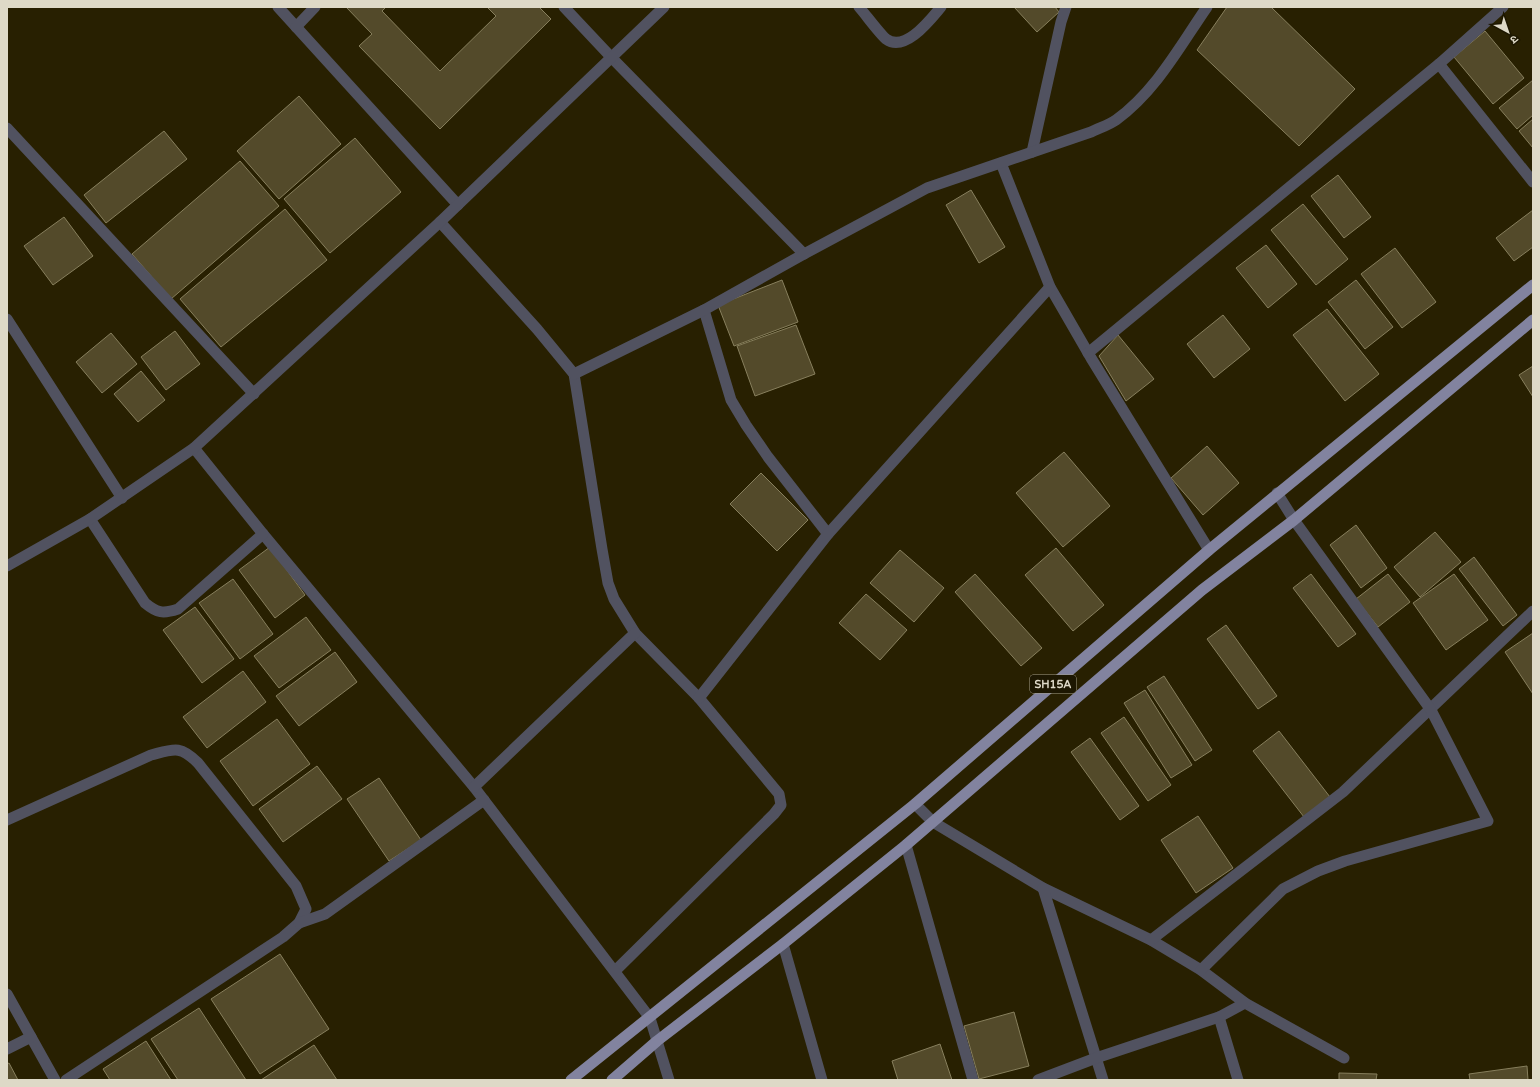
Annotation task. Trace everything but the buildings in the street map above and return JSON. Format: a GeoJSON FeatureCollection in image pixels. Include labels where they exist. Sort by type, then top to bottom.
{"type":"FeatureCollection","features":[{"type":"Feature","properties":{"kind":"main road","name":"SH15A"},"geometry":{"type":"LineString","coordinates":[[571,1080],[915,804],[1209,550],[1533,285]]}},
{"type":"Feature","properties":{"kind":"main road","name":"SH15A"},"geometry":{"type":"LineString","coordinates":[[612,1080],[657,1041],[783,944],[906,846],[1202,590],[1294,520],[1533,320]]}},
{"type":"Feature","properties":{"kind":"street"},"geometry":{"type":"LineString","coordinates":[[278,7],[458,205]]}},
{"type":"Feature","properties":{"kind":"street"},"geometry":{"type":"LineString","coordinates":[[296,27],[315,7]]}},
{"type":"Feature","properties":{"kind":"street"},"geometry":{"type":"LineString","coordinates":[[564,7],[804,254]]}},
{"type":"Feature","properties":{"kind":"street"},"geometry":{"type":"LineString","coordinates":[[7,566],[90,519],[194,448],[440,222],[664,7]]}},
{"type":"Feature","properties":{"kind":"street"},"geometry":{"type":"LineString","coordinates":[[859,7],[886,39],[897,42],[909,39],[924,27],[941,7]]}},
{"type":"Feature","properties":{"kind":"street"},"geometry":{"type":"LineString","coordinates":[[1032,152],[1061,22],[1066,7]]}},
{"type":"Feature","properties":{"kind":"street"},"geometry":{"type":"LineString","coordinates":[[574,374],[704,310],[927,188],[1091,132],[1115,120],[1141,98],[1158,79],[1207,7]]}},
{"type":"Feature","properties":{"kind":"street"},"geometry":{"type":"LineString","coordinates":[[1088,353],[1439,64],[1503,7]]}},
{"type":"Feature","properties":{"kind":"street"},"geometry":{"type":"LineString","coordinates":[[1439,64],[1533,182]]}},
{"type":"Feature","properties":{"kind":"street"},"geometry":{"type":"LineString","coordinates":[[7,128],[254,394]]}},
{"type":"Feature","properties":{"kind":"street"},"geometry":{"type":"LineString","coordinates":[[1001,163],[1050,287],[1088,353],[1209,550]]}},
{"type":"Feature","properties":{"kind":"street"},"geometry":{"type":"LineString","coordinates":[[440,222],[537,329],[574,374],[608,583],[614,599],[635,633],[699,698],[780,794],[782,805],[615,971]]}},
{"type":"Feature","properties":{"kind":"street"},"geometry":{"type":"LineString","coordinates":[[699,698],[828,534],[1050,287]]}},
{"type":"Feature","properties":{"kind":"street"},"geometry":{"type":"LineString","coordinates":[[704,310],[731,400],[746,426],[768,457],[828,534]]}},
{"type":"Feature","properties":{"kind":"street"},"geometry":{"type":"LineString","coordinates":[[7,319],[122,498]]}},
{"type":"Feature","properties":{"kind":"street"},"geometry":{"type":"LineString","coordinates":[[194,448],[263,534],[484,800],[615,971],[650,1018],[669,1080]]}},
{"type":"Feature","properties":{"kind":"street"},"geometry":{"type":"LineString","coordinates":[[1201,970],[1283,889],[1318,871],[1345,861],[1488,821],[1430,710],[1277,494]]}},
{"type":"Feature","properties":{"kind":"street"},"geometry":{"type":"LineString","coordinates":[[90,519],[145,603],[154,610],[166,612],[178,609],[263,534]]}},
{"type":"Feature","properties":{"kind":"street"},"geometry":{"type":"LineString","coordinates":[[1151,940],[1343,792],[1533,611]]}},
{"type":"Feature","properties":{"kind":"street"},"geometry":{"type":"LineString","coordinates":[[474,788],[635,633]]}},
{"type":"Feature","properties":{"kind":"street"},"geometry":{"type":"LineString","coordinates":[[7,820],[151,755],[175,748],[189,754],[198,763],[296,886],[306,909],[299,922],[283,937],[66,1080]]}},
{"type":"Feature","properties":{"kind":"street"},"geometry":{"type":"LineString","coordinates":[[299,922],[325,914],[484,800]]}},
{"type":"Feature","properties":{"kind":"street"},"geometry":{"type":"LineString","coordinates":[[915,804],[932,822],[1043,888],[1151,940],[1201,970],[1245,1003],[1344,1058]]}},
{"type":"Feature","properties":{"kind":"street"},"geometry":{"type":"LineString","coordinates":[[906,846],[973,1080]]}},
{"type":"Feature","properties":{"kind":"street"},"geometry":{"type":"LineString","coordinates":[[1043,888],[1103,1080]]}},
{"type":"Feature","properties":{"kind":"street"},"geometry":{"type":"LineString","coordinates":[[783,944],[822,1080]]}},
{"type":"Feature","properties":{"kind":"street"},"geometry":{"type":"LineString","coordinates":[[7,994],[55,1080]]}},
{"type":"Feature","properties":{"kind":"street"},"geometry":{"type":"LineString","coordinates":[[1038,1080],[1096,1058],[1219,1017],[1245,1003]]}},
{"type":"Feature","properties":{"kind":"street"},"geometry":{"type":"LineString","coordinates":[[1219,1017],[1238,1080]]}},
{"type":"Feature","properties":{"kind":"street"},"geometry":{"type":"LineString","coordinates":[[7,1049],[31,1037]]}}]}
